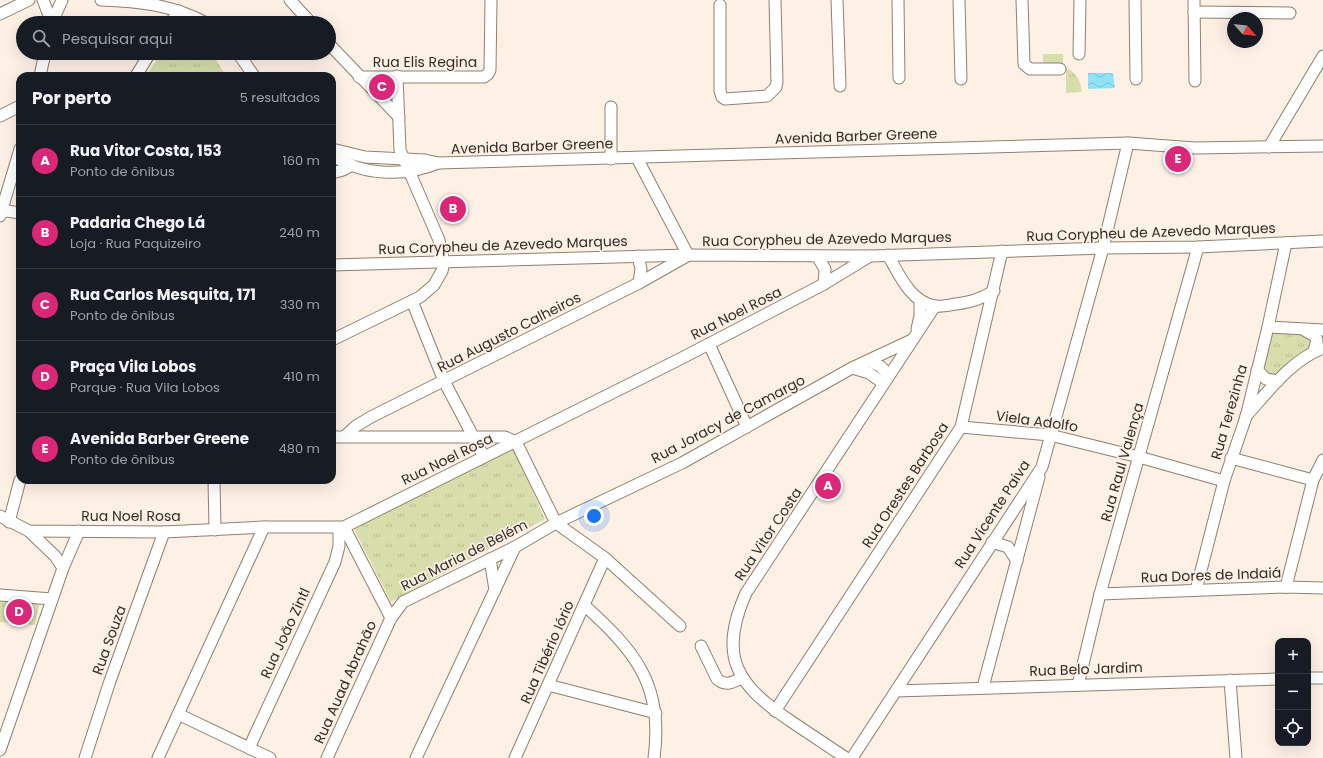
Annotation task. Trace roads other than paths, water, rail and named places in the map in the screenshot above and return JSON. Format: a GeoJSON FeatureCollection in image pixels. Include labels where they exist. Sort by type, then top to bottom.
{"type":"FeatureCollection","features":[{"type":"Feature","properties":{"kind":"street"},"geometry":{"type":"LineString","coordinates":[[0,14],[29,0]]}},
{"type":"Feature","properties":{"kind":"street"},"geometry":{"type":"LineString","coordinates":[[43,0],[49,16]]}},
{"type":"Feature","properties":{"kind":"street"},"geometry":{"type":"LineString","coordinates":[[55,16],[62,0]]}},
{"type":"Feature","properties":{"kind":"street"},"geometry":{"type":"LineString","coordinates":[[101,0],[157,5],[179,11],[190,16]]}},
{"type":"Feature","properties":{"kind":"street"},"geometry":{"type":"LineString","coordinates":[[290,0],[304,16]]}},
{"type":"Feature","properties":{"kind":"street","name":"Rua Elis Regina"},"geometry":{"type":"LineString","coordinates":[[359,77],[484,77],[490,70],[491,0]]}},
{"type":"Feature","properties":{"kind":"street"},"geometry":{"type":"LineString","coordinates":[[720,5],[720,91],[722,97],[725,99],[767,96],[776,88],[777,82],[775,0]]}},
{"type":"Feature","properties":{"kind":"street"},"geometry":{"type":"LineString","coordinates":[[837,0],[840,86]]}},
{"type":"Feature","properties":{"kind":"street"},"geometry":{"type":"LineString","coordinates":[[898,0],[899,78]]}},
{"type":"Feature","properties":{"kind":"street"},"geometry":{"type":"LineString","coordinates":[[960,0],[962,79]]}},
{"type":"Feature","properties":{"kind":"street"},"geometry":{"type":"LineString","coordinates":[[1022,0],[1024,64],[1030,69],[1060,69]]}},
{"type":"Feature","properties":{"kind":"street"},"geometry":{"type":"LineString","coordinates":[[1079,54],[1080,0]]}},
{"type":"Feature","properties":{"kind":"street"},"geometry":{"type":"LineString","coordinates":[[1135,0],[1136,79]]}},
{"type":"Feature","properties":{"kind":"street"},"geometry":{"type":"LineString","coordinates":[[1194,0],[1195,81]]}},
{"type":"Feature","properties":{"kind":"street"},"geometry":{"type":"LineString","coordinates":[[175,16],[179,11]]}},
{"type":"Feature","properties":{"kind":"street"},"geometry":{"type":"LineString","coordinates":[[1194,12],[1290,13]]}},
{"type":"Feature","properties":{"kind":"street"},"geometry":{"type":"LineString","coordinates":[[336,52],[399,117]]}},
{"type":"Feature","properties":{"kind":"street"},"geometry":{"type":"LineString","coordinates":[[1269,147],[1323,56]]}},
{"type":"Feature","properties":{"kind":"street"},"geometry":{"type":"LineString","coordinates":[[41,72],[43,60]]}},
{"type":"Feature","properties":{"kind":"street"},"geometry":{"type":"LineString","coordinates":[[138,72],[146,60]]}},
{"type":"Feature","properties":{"kind":"street"},"geometry":{"type":"LineString","coordinates":[[243,60],[251,72]]}},
{"type":"Feature","properties":{"kind":"street"},"geometry":{"type":"LineString","coordinates":[[1311,75],[1323,75]]}},
{"type":"Feature","properties":{"kind":"street"},"geometry":{"type":"LineString","coordinates":[[336,338],[412,301],[428,291],[439,278],[444,262],[439,240],[403,160],[400,150],[397,76]]}},
{"type":"Feature","properties":{"kind":"street"},"geometry":{"type":"LineString","coordinates":[[611,107],[611,159]]}},
{"type":"Feature","properties":{"kind":"street"},"geometry":{"type":"LineString","coordinates":[[0,116],[16,108]]}},
{"type":"Feature","properties":{"kind":"street","name":"Avenida Barber Greene"},"geometry":{"type":"LineString","coordinates":[[336,150],[366,157],[425,160],[438,163],[1128,143],[1194,148],[1323,146]]}},
{"type":"Feature","properties":{"kind":"street","name":"Rua Vicente Paiva"},"geometry":{"type":"LineString","coordinates":[[852,758],[1042,467],[1103,248],[1128,143]]}},
{"type":"Feature","properties":{"kind":"street","name":"Avenida Barber Greene"},"geometry":{"type":"LineString","coordinates":[[336,157],[352,165],[376,171],[409,171],[426,168],[438,163]]}},
{"type":"Feature","properties":{"kind":"street"},"geometry":{"type":"LineString","coordinates":[[637,158],[688,255]]}},
{"type":"Feature","properties":{"kind":"street"},"geometry":{"type":"LineString","coordinates":[[0,214],[16,162]]}},
{"type":"Feature","properties":{"kind":"street"},"geometry":{"type":"LineString","coordinates":[[336,172],[344,170],[352,165]]}},
{"type":"Feature","properties":{"kind":"street"},"geometry":{"type":"LineString","coordinates":[[0,214],[7,211],[16,212]]}},
{"type":"Feature","properties":{"kind":"street","name":"Rua Corypheu de Azevedo Marques"},"geometry":{"type":"LineString","coordinates":[[336,265],[688,255],[870,256],[1103,248],[1198,247],[1323,241]]}},
{"type":"Feature","properties":{"kind":"street","name":"Rua Terezinha"},"geometry":{"type":"LineString","coordinates":[[1196,590],[1224,481],[1246,417],[1286,242]]}},
{"type":"Feature","properties":{"kind":"street","name":"Rua Raul Valença"},"geometry":{"type":"LineString","coordinates":[[1078,685],[1100,594],[1198,247]]}},
{"type":"Feature","properties":{"kind":"street","name":"Rua Orestes Barbosa"},"geometry":{"type":"LineString","coordinates":[[775,711],[961,428],[1002,252]]}},
{"type":"Feature","properties":{"kind":"street","name":"Rua Augusto Calheiros"},"geometry":{"type":"LineString","coordinates":[[345,436],[367,419],[639,283],[688,255]]}},
{"type":"Feature","properties":{"kind":"street"},"geometry":{"type":"LineString","coordinates":[[888,255],[905,285],[920,300],[935,306],[974,301],[994,291]]}},
{"type":"Feature","properties":{"kind":"street"},"geometry":{"type":"LineString","coordinates":[[638,256],[641,269],[639,283]]}},
{"type":"Feature","properties":{"kind":"street"},"geometry":{"type":"LineString","coordinates":[[817,256],[825,269],[824,284]]}},
{"type":"Feature","properties":{"kind":"street","name":"Rua Noel Rosa"},"geometry":{"type":"LineString","coordinates":[[4,519],[30,531],[164,532],[264,527],[341,528],[516,442],[709,344],[824,284],[870,256]]}},
{"type":"Feature","properties":{"kind":"street"},"geometry":{"type":"LineString","coordinates":[[914,338],[920,316],[920,300]]}},
{"type":"Feature","properties":{"kind":"street"},"geometry":{"type":"LineString","coordinates":[[412,301],[444,381],[484,457]]}},
{"type":"Feature","properties":{"kind":"street"},"geometry":{"type":"LineString","coordinates":[[974,301],[983,313],[983,335]]}},
{"type":"Feature","properties":{"kind":"street","name":"Rua Vitor Costa"},"geometry":{"type":"LineString","coordinates":[[846,758],[775,711],[755,694],[742,678],[735,661],[732,645],[738,612],[746,593],[935,306]]}},
{"type":"Feature","properties":{"kind":"street"},"geometry":{"type":"LineString","coordinates":[[1268,326],[1304,330],[1323,330]]}},
{"type":"Feature","properties":{"kind":"street"},"geometry":{"type":"LineString","coordinates":[[1246,417],[1278,381],[1318,350],[1315,336],[1304,330]]}},
{"type":"Feature","properties":{"kind":"street","name":"Rua Joracy de Camargo"},"geometry":{"type":"LineString","coordinates":[[556,523],[682,463],[852,368],[914,338]]}},
{"type":"Feature","properties":{"kind":"street"},"geometry":{"type":"LineString","coordinates":[[709,344],[747,427]]}},
{"type":"Feature","properties":{"kind":"street"},"geometry":{"type":"LineString","coordinates":[[868,361],[880,366],[886,379]]}},
{"type":"Feature","properties":{"kind":"street"},"geometry":{"type":"LineString","coordinates":[[852,368],[886,379]]}},
{"type":"Feature","properties":{"kind":"street"},"geometry":{"type":"LineString","coordinates":[[1257,370],[1266,379],[1278,381]]}},
{"type":"Feature","properties":{"kind":"street","name":"Viela Adolfo"},"geometry":{"type":"LineString","coordinates":[[961,428],[1050,435],[1139,457],[1224,481]]}},
{"type":"Feature","properties":{"kind":"street"},"geometry":{"type":"LineString","coordinates":[[336,437],[505,437],[516,442],[556,523],[605,558],[680,626]]}},
{"type":"Feature","properties":{"kind":"street"},"geometry":{"type":"LineString","coordinates":[[1232,458],[1313,480]]}},
{"type":"Feature","properties":{"kind":"street"},"geometry":{"type":"LineString","coordinates":[[1286,587],[1313,480],[1323,460]]}},
{"type":"Feature","properties":{"kind":"street"},"geometry":{"type":"LineString","coordinates":[[983,687],[1042,467]]}},
{"type":"Feature","properties":{"kind":"street"},"geometry":{"type":"LineString","coordinates":[[4,519],[18,484]]}},
{"type":"Feature","properties":{"kind":"street"},"geometry":{"type":"LineString","coordinates":[[214,484],[215,530]]}},
{"type":"Feature","properties":{"kind":"street","name":"Rua Maria de Belém"},"geometry":{"type":"LineString","coordinates":[[391,618],[404,602],[515,547],[556,523]]}},
{"type":"Feature","properties":{"kind":"street"},"geometry":{"type":"LineString","coordinates":[[158,758],[264,527]]}},
{"type":"Feature","properties":{"kind":"street"},"geometry":{"type":"LineString","coordinates":[[341,528],[391,618]]}},
{"type":"Feature","properties":{"kind":"street","name":"Rua João Zintl"},"geometry":{"type":"LineString","coordinates":[[249,748],[335,562],[341,528]]}},
{"type":"Feature","properties":{"kind":"street"},"geometry":{"type":"LineString","coordinates":[[30,531],[55,556],[63,568]]}},
{"type":"Feature","properties":{"kind":"street"},"geometry":{"type":"LineString","coordinates":[[0,750],[63,568],[79,531]]}},
{"type":"Feature","properties":{"kind":"street","name":"Rua Souza"},"geometry":{"type":"LineString","coordinates":[[85,758],[110,681],[164,532]]}},
{"type":"Feature","properties":{"kind":"street"},"geometry":{"type":"LineString","coordinates":[[992,542],[1008,548],[1017,561]]}},
{"type":"Feature","properties":{"kind":"street"},"geometry":{"type":"LineString","coordinates":[[416,758],[515,547]]}},
{"type":"Feature","properties":{"kind":"street","name":"Rua Tibério Iório"},"geometry":{"type":"LineString","coordinates":[[515,758],[605,558]]}},
{"type":"Feature","properties":{"kind":"street"},"geometry":{"type":"LineString","coordinates":[[490,559],[495,590]]}},
{"type":"Feature","properties":{"kind":"street","name":"Rua Dores de Indaiá"},"geometry":{"type":"LineString","coordinates":[[1100,594],[1286,587],[1323,588]]}},
{"type":"Feature","properties":{"kind":"street"},"geometry":{"type":"LineString","coordinates":[[0,595],[52,599]]}},
{"type":"Feature","properties":{"kind":"street"},"geometry":{"type":"LineString","coordinates":[[584,605],[624,643],[647,681],[656,713],[657,736],[654,758]]}},
{"type":"Feature","properties":{"kind":"street","name":"Rua Auad Abrahão"},"geometry":{"type":"LineString","coordinates":[[327,758],[391,618]]}},
{"type":"Feature","properties":{"kind":"street"},"geometry":{"type":"LineString","coordinates":[[701,646],[717,679],[721,682],[729,684],[742,678]]}},
{"type":"Feature","properties":{"kind":"street"},"geometry":{"type":"LineString","coordinates":[[1311,678],[1323,678]]}},
{"type":"Feature","properties":{"kind":"street","name":"Rua Belo Jardim"},"geometry":{"type":"LineString","coordinates":[[896,691],[983,687],[1275,679]]}},
{"type":"Feature","properties":{"kind":"street"},"geometry":{"type":"LineString","coordinates":[[1230,680],[1236,758]]}},
{"type":"Feature","properties":{"kind":"street"},"geometry":{"type":"LineString","coordinates":[[548,685],[656,713]]}},
{"type":"Feature","properties":{"kind":"street"},"geometry":{"type":"LineString","coordinates":[[178,714],[266,757]]}},
{"type":"Feature","properties":{"kind":"water"},"geometry":{"type":"Polygon","coordinates":[[[1088,73],[1113,73],[1115,88],[1088,89],[1088,73]]]}},
{"type":"Feature","properties":{"kind":"place","name":"Rua Carlos Mesquita, 171"},"geometry":{"type":"Point","coordinates":[382,87]}},
{"type":"Feature","properties":{"kind":"place","name":"Avenida Barber Greene"},"geometry":{"type":"Point","coordinates":[1178,159]}},
{"type":"Feature","properties":{"kind":"place","name":"Padaria Chego Lá"},"geometry":{"type":"Point","coordinates":[453,209]}},
{"type":"Feature","properties":{"kind":"place","name":"Rua Vitor Costa, 153"},"geometry":{"type":"Point","coordinates":[828,486]}},
{"type":"Feature","properties":{"kind":"place","name":"Praça Vila Lobos"},"geometry":{"type":"Point","coordinates":[19,612]}}]}
